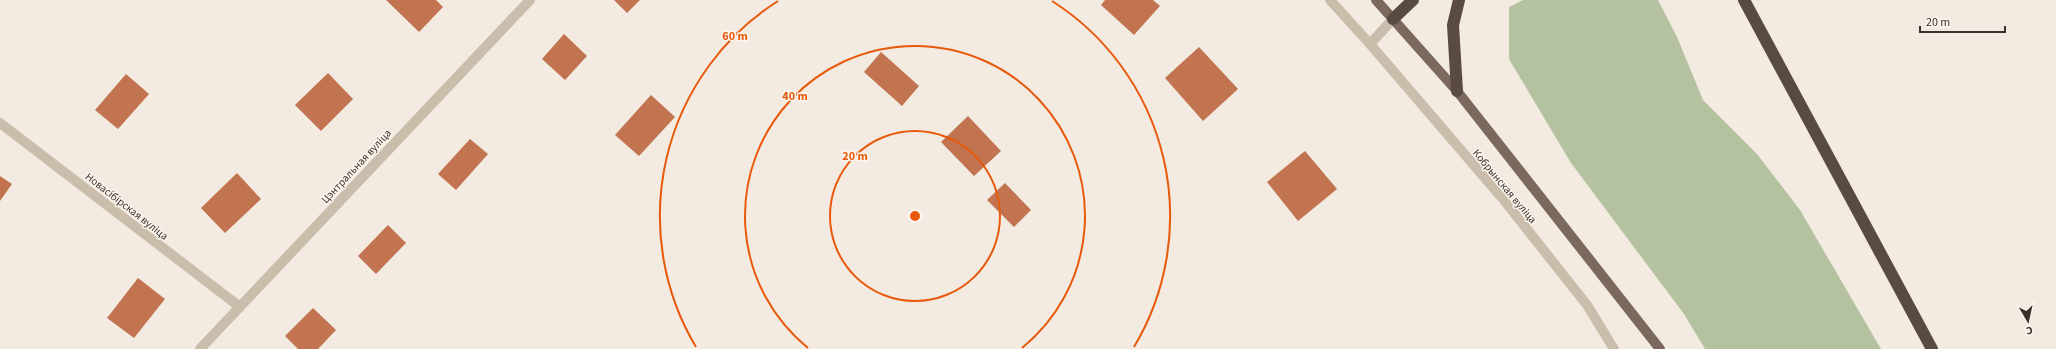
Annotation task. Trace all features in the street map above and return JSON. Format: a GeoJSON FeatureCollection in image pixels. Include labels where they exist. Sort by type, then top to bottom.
{"type":"FeatureCollection","features":[{"type":"Feature","properties":{"kind":"highway"},"geometry":{"type":"LineString","coordinates":[[1393,19],[1413,0]]}},
{"type":"Feature","properties":{"kind":"highway"},"geometry":{"type":"LineString","coordinates":[[1457,91],[1452,25],[1459,0]]}},
{"type":"Feature","properties":{"kind":"highway"},"geometry":{"type":"LineString","coordinates":[[1744,0],[1932,349]]}},
{"type":"Feature","properties":{"kind":"main road"},"geometry":{"type":"LineString","coordinates":[[1376,0],[1457,91],[1660,349]]}},
{"type":"Feature","properties":{"kind":"street","name":"Цэнтральная вуліца"},"geometry":{"type":"LineString","coordinates":[[200,349],[530,0]]}},
{"type":"Feature","properties":{"kind":"street","name":"Кобрынская вуліца"},"geometry":{"type":"LineString","coordinates":[[1330,0],[1370,44],[1503,199],[1586,305],[1614,349]]}},
{"type":"Feature","properties":{"kind":"street"},"geometry":{"type":"LineString","coordinates":[[1370,44],[1393,19]]}},
{"type":"Feature","properties":{"kind":"street","name":"Новасібірская вуліца"},"geometry":{"type":"LineString","coordinates":[[0,123],[240,307]]}},
{"type":"Feature","properties":{"kind":"green space"},"geometry":{"type":"Polygon","coordinates":[[[1523,0],[1658,0],[1677,37],[1703,100],[1757,154],[1800,210],[1881,349],[1705,349],[1684,314],[1571,163],[1509,59],[1509,7],[1523,0]]]}},
{"type":"Feature","properties":{"kind":"building"},"geometry":{"type":"Polygon","coordinates":[[[386,0],[436,0],[443,7],[419,32],[386,0]]]}},
{"type":"Feature","properties":{"kind":"building"},"geometry":{"type":"Polygon","coordinates":[[[614,0],[640,0],[627,13],[614,0]]]}},
{"type":"Feature","properties":{"kind":"building"},"geometry":{"type":"Polygon","coordinates":[[[1105,0],[1153,0],[1160,6],[1134,35],[1101,5],[1105,0]]]}},
{"type":"Feature","properties":{"kind":"building"},"geometry":{"type":"Polygon","coordinates":[[[564,34],[587,56],[565,80],[542,59],[564,34]]]}},
{"type":"Feature","properties":{"kind":"building"},"geometry":{"type":"Polygon","coordinates":[[[1199,47],[1238,89],[1203,121],[1165,78],[1199,47]]]}},
{"type":"Feature","properties":{"kind":"building"},"geometry":{"type":"Polygon","coordinates":[[[881,52],[919,86],[902,106],[864,72],[881,52]]]}},
{"type":"Feature","properties":{"kind":"building"},"geometry":{"type":"Polygon","coordinates":[[[328,73],[353,99],[321,131],[295,105],[328,73]]]}},
{"type":"Feature","properties":{"kind":"building"},"geometry":{"type":"Polygon","coordinates":[[[126,74],[149,94],[118,129],[95,110],[126,74]]]}},
{"type":"Feature","properties":{"kind":"building"},"geometry":{"type":"Polygon","coordinates":[[[651,95],[675,117],[639,156],[615,135],[651,95]]]}},
{"type":"Feature","properties":{"kind":"building"},"geometry":{"type":"Polygon","coordinates":[[[968,116],[1001,151],[974,176],[941,142],[968,116]]]}},
{"type":"Feature","properties":{"kind":"building"},"geometry":{"type":"Polygon","coordinates":[[[470,139],[488,154],[456,190],[438,174],[470,139]]]}},
{"type":"Feature","properties":{"kind":"building"},"geometry":{"type":"Polygon","coordinates":[[[1305,151],[1337,189],[1298,221],[1267,182],[1305,151]]]}},
{"type":"Feature","properties":{"kind":"building"},"geometry":{"type":"Polygon","coordinates":[[[237,173],[261,199],[225,233],[201,208],[237,173]]]}},
{"type":"Feature","properties":{"kind":"building"},"geometry":{"type":"Polygon","coordinates":[[[0,176],[12,184],[0,201],[0,176]]]}},
{"type":"Feature","properties":{"kind":"building"},"geometry":{"type":"Polygon","coordinates":[[[1005,183],[1031,210],[1014,227],[987,200],[1005,183]]]}},
{"type":"Feature","properties":{"kind":"building"},"geometry":{"type":"Polygon","coordinates":[[[388,225],[406,243],[376,274],[358,256],[388,225]]]}},
{"type":"Feature","properties":{"kind":"building"},"geometry":{"type":"Polygon","coordinates":[[[138,278],[165,299],[134,338],[107,318],[138,278]]]}},
{"type":"Feature","properties":{"kind":"building"},"geometry":{"type":"Polygon","coordinates":[[[313,308],[336,330],[318,349],[298,349],[285,336],[313,308]]]}}]}
